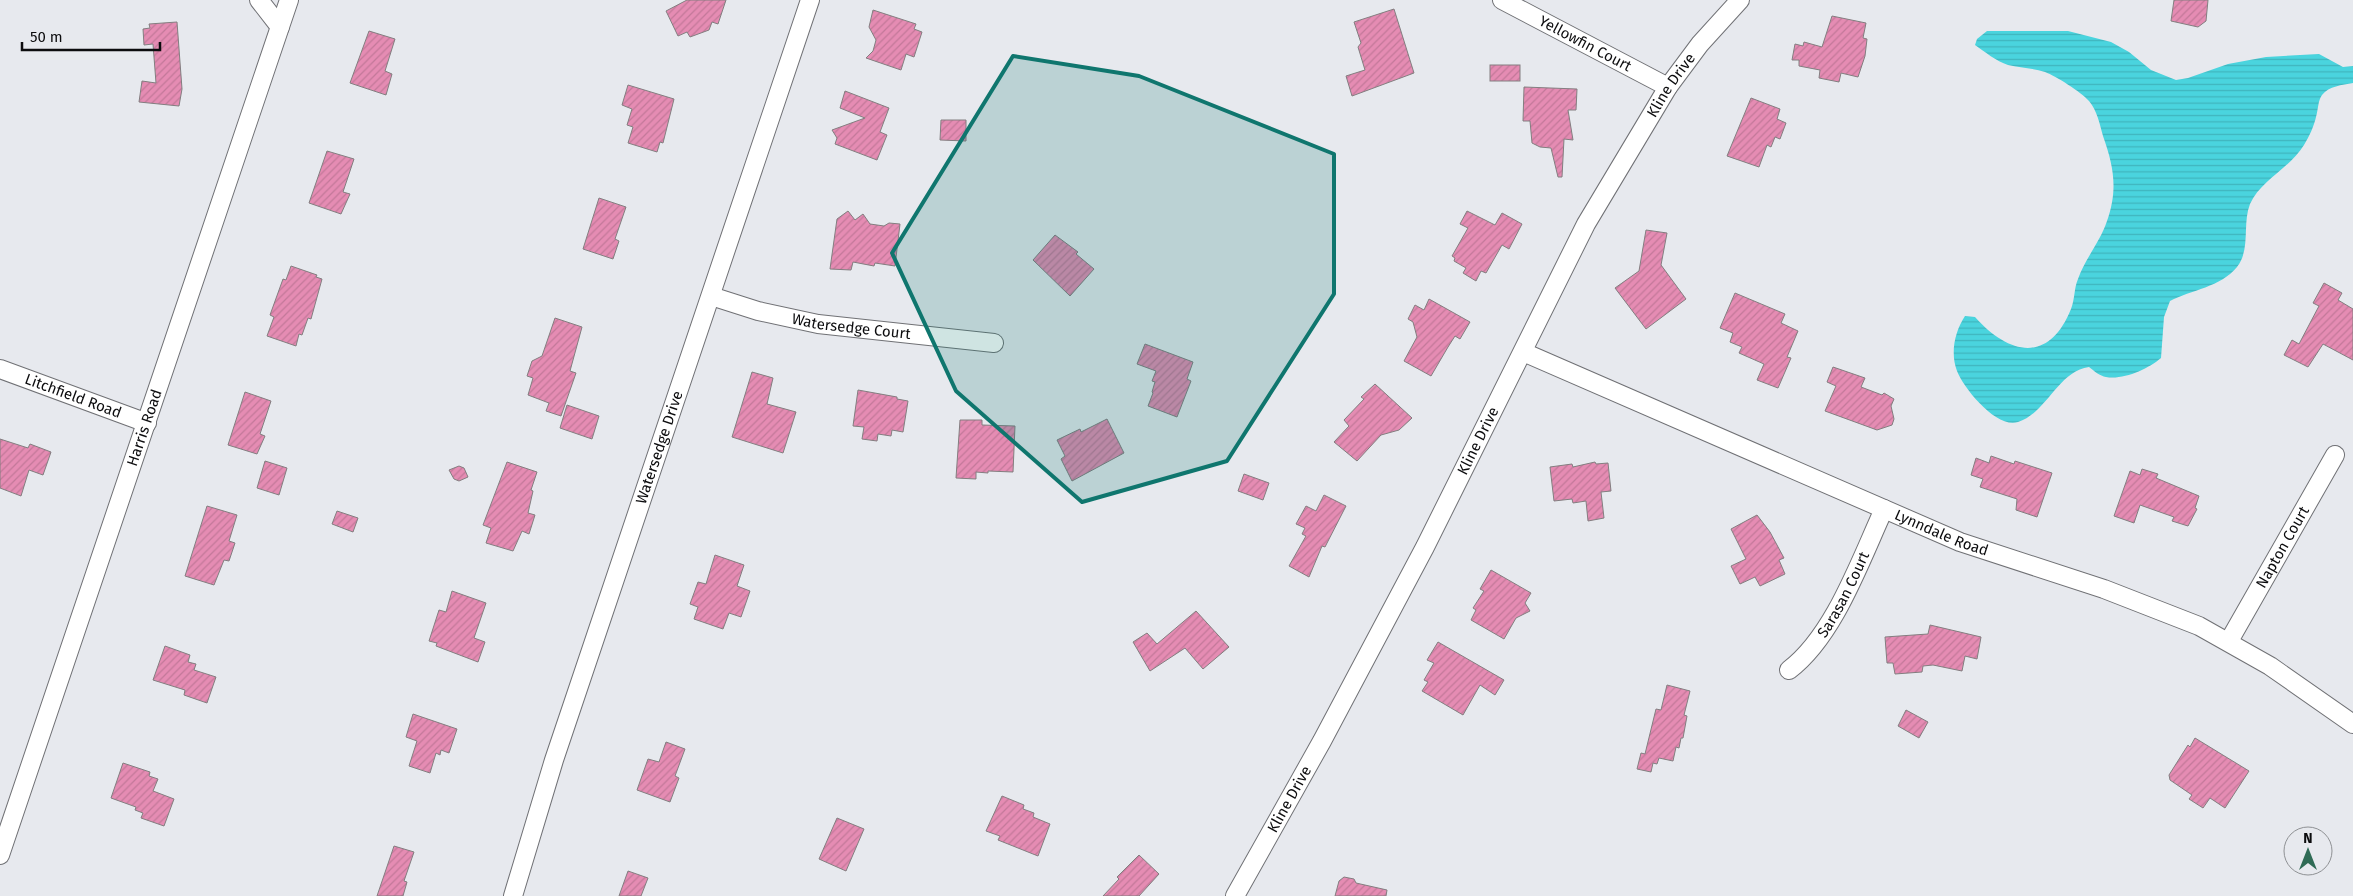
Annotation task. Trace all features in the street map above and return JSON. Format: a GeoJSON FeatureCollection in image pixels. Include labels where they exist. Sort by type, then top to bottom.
{"type":"FeatureCollection","features":[{"type":"Feature","properties":{"kind":"street"},"geometry":{"type":"LineString","coordinates":[[259,0],[280,27]]}},
{"type":"Feature","properties":{"kind":"street","name":"Harris Road"},"geometry":{"type":"LineString","coordinates":[[0,855],[289,0]]}},
{"type":"Feature","properties":{"kind":"street","name":"Watersedge Drive"},"geometry":{"type":"LineString","coordinates":[[513,896],[554,760],[810,0]]}},
{"type":"Feature","properties":{"kind":"street","name":"Yellowfin Court"},"geometry":{"type":"LineString","coordinates":[[1502,0],[1668,87]]}},
{"type":"Feature","properties":{"kind":"street","name":"Kline Drive"},"geometry":{"type":"LineString","coordinates":[[1235,896],[1322,741],[1425,547],[1586,224],[1668,87],[1700,44],[1740,0]]}},
{"type":"Feature","properties":{"kind":"street","name":"Watersedge Court"},"geometry":{"type":"LineString","coordinates":[[711,296],[758,311],[818,324],[994,343]]}},
{"type":"Feature","properties":{"kind":"street","name":"Lynndale Road"},"geometry":{"type":"LineString","coordinates":[[1523,352],[1960,542],[2104,589],[2199,626],[2229,641],[2270,666],[2353,724]]}},
{"type":"Feature","properties":{"kind":"street","name":"Litchfield Road"},"geometry":{"type":"LineString","coordinates":[[0,369],[147,423]]}},
{"type":"Feature","properties":{"kind":"street","name":"Napton Court"},"geometry":{"type":"LineString","coordinates":[[2229,641],[2335,455]]}},
{"type":"Feature","properties":{"kind":"street","name":"Sarasan Court"},"geometry":{"type":"LineString","coordinates":[[1789,670],[1812,650],[1827,629],[1884,510]]}},
{"type":"Feature","properties":{"kind":"highlighted area"},"geometry":{"type":"Polygon","coordinates":[[[1013,56],[1139,76],[1334,154],[1334,294],[1227,461],[1082,502],[956,391],[892,253],[1013,56]]]}},
{"type":"Feature","properties":{"kind":"water"},"geometry":{"type":"Polygon","coordinates":[[[1987,31],[2068,31],[2111,42],[2129,52],[2151,70],[2176,80],[2188,78],[2228,64],[2266,57],[2319,54],[2343,67],[2353,66],[2353,83],[2332,88],[2322,95],[2314,124],[2304,145],[2291,161],[2261,188],[2250,204],[2244,252],[2237,267],[2214,284],[2170,301],[2164,317],[2161,358],[2143,370],[2120,377],[2104,376],[2089,367],[2078,370],[2068,376],[2037,410],[2018,422],[2010,423],[1991,414],[1982,406],[1961,379],[1954,357],[1956,335],[1965,316],[1975,317],[2001,340],[2015,346],[2028,348],[2040,346],[2052,339],[2062,327],[2071,309],[2081,272],[2107,221],[2113,199],[2113,178],[2110,158],[2099,122],[2089,101],[2050,74],[2008,65],[1975,45],[1977,39],[1987,31]]]}},
{"type":"Feature","properties":{"kind":"building"},"geometry":{"type":"Polygon","coordinates":[[[687,0],[726,0],[718,24],[712,22],[709,30],[690,37],[687,32],[678,36],[666,11],[687,0]]]}},
{"type":"Feature","properties":{"kind":"building"},"geometry":{"type":"Polygon","coordinates":[[[2174,0],[2208,0],[2206,21],[2198,27],[2171,21],[2174,0]]]}},
{"type":"Feature","properties":{"kind":"building"},"geometry":{"type":"Polygon","coordinates":[[[1394,9],[1414,73],[1352,96],[1346,76],[1365,70],[1358,47],[1361,43],[1354,22],[1394,9]]]}},
{"type":"Feature","properties":{"kind":"building"},"geometry":{"type":"Polygon","coordinates":[[[873,10],[916,24],[914,29],[922,32],[914,57],[906,54],[901,70],[866,58],[873,51],[876,40],[869,27],[873,10]]]}},
{"type":"Feature","properties":{"kind":"building"},"geometry":{"type":"Polygon","coordinates":[[[1832,16],[1866,23],[1863,38],[1867,39],[1865,56],[1858,77],[1841,73],[1839,82],[1819,78],[1820,70],[1799,66],[1799,60],[1792,60],[1795,44],[1803,46],[1804,42],[1822,47],[1832,16]]]}},
{"type":"Feature","properties":{"kind":"building"},"geometry":{"type":"Polygon","coordinates":[[[177,22],[182,89],[179,106],[139,102],[142,81],[156,83],[153,44],[144,45],[143,29],[150,28],[149,24],[177,22]]]}},
{"type":"Feature","properties":{"kind":"building"},"geometry":{"type":"Polygon","coordinates":[[[369,31],[395,39],[385,71],[392,74],[386,95],[350,83],[369,31]]]}},
{"type":"Feature","properties":{"kind":"building"},"geometry":{"type":"Polygon","coordinates":[[[1490,65],[1520,65],[1520,81],[1490,81],[1490,65]]]}},
{"type":"Feature","properties":{"kind":"building"},"geometry":{"type":"Polygon","coordinates":[[[628,85],[674,99],[663,143],[660,142],[657,152],[628,143],[633,127],[627,125],[632,109],[622,105],[628,85]]]}},
{"type":"Feature","properties":{"kind":"building"},"geometry":{"type":"Polygon","coordinates":[[[1524,87],[1577,89],[1576,110],[1568,110],[1573,140],[1564,139],[1562,177],[1558,177],[1551,148],[1540,147],[1532,143],[1530,121],[1523,121],[1524,87]]]}},
{"type":"Feature","properties":{"kind":"building"},"geometry":{"type":"Polygon","coordinates":[[[845,91],[889,108],[880,132],[887,135],[877,160],[835,144],[837,138],[832,130],[865,118],[840,108],[845,91]]]}},
{"type":"Feature","properties":{"kind":"building"},"geometry":{"type":"Polygon","coordinates":[[[1751,98],[1780,109],[1777,119],[1786,123],[1780,139],[1775,137],[1771,147],[1767,145],[1759,167],[1727,156],[1751,98]]]}},
{"type":"Feature","properties":{"kind":"building"},"geometry":{"type":"Polygon","coordinates":[[[941,120],[966,120],[966,141],[940,140],[941,120]]]}},
{"type":"Feature","properties":{"kind":"building"},"geometry":{"type":"Polygon","coordinates":[[[327,151],[354,159],[343,192],[350,194],[341,214],[309,203],[327,151]]]}},
{"type":"Feature","properties":{"kind":"building"},"geometry":{"type":"Polygon","coordinates":[[[599,198],[626,207],[615,239],[619,241],[613,259],[583,249],[599,198]]]}},
{"type":"Feature","properties":{"kind":"building"},"geometry":{"type":"Polygon","coordinates":[[[848,211],[855,220],[863,214],[870,224],[884,226],[889,223],[900,224],[895,266],[875,263],[874,266],[853,262],[851,270],[830,269],[837,219],[848,211]]]}},
{"type":"Feature","properties":{"kind":"building"},"geometry":{"type":"Polygon","coordinates":[[[1467,211],[1495,225],[1502,213],[1522,224],[1509,249],[1502,245],[1486,273],[1481,271],[1476,281],[1463,273],[1466,268],[1454,261],[1455,258],[1452,256],[1468,228],[1460,224],[1467,211]]]}},
{"type":"Feature","properties":{"kind":"building"},"geometry":{"type":"Polygon","coordinates":[[[1646,230],[1667,233],[1661,265],[1686,299],[1646,329],[1615,288],[1639,271],[1646,230]]]}},
{"type":"Feature","properties":{"kind":"building"},"geometry":{"type":"Polygon","coordinates":[[[1055,235],[1078,252],[1076,254],[1094,269],[1070,296],[1033,260],[1055,235]]]}},
{"type":"Feature","properties":{"kind":"building"},"geometry":{"type":"Polygon","coordinates":[[[291,266],[317,275],[316,277],[322,279],[311,319],[308,318],[302,335],[299,334],[296,346],[267,336],[274,317],[270,315],[283,279],[286,280],[291,266]]]}},
{"type":"Feature","properties":{"kind":"building"},"geometry":{"type":"Polygon","coordinates":[[[2324,283],[2342,293],[2338,300],[2353,309],[2353,360],[2323,344],[2308,367],[2284,355],[2292,340],[2299,344],[2319,306],[2313,303],[2324,283]]]}},
{"type":"Feature","properties":{"kind":"building"},"geometry":{"type":"Polygon","coordinates":[[[1735,293],[1785,314],[1781,323],[1798,331],[1787,357],[1791,358],[1778,388],[1757,380],[1764,364],[1739,353],[1742,347],[1730,342],[1733,333],[1720,328],[1735,293]]]}},
{"type":"Feature","properties":{"kind":"building"},"geometry":{"type":"Polygon","coordinates":[[[1429,299],[1470,322],[1460,339],[1455,336],[1431,376],[1404,361],[1417,337],[1413,322],[1408,319],[1415,305],[1424,310],[1429,299]]]}},
{"type":"Feature","properties":{"kind":"building"},"geometry":{"type":"Polygon","coordinates":[[[555,318],[582,327],[570,371],[576,373],[561,416],[546,411],[549,403],[528,395],[533,378],[527,376],[532,361],[542,356],[555,318]]]}},
{"type":"Feature","properties":{"kind":"building"},"geometry":{"type":"Polygon","coordinates":[[[1145,344],[1193,362],[1187,379],[1191,381],[1177,417],[1148,406],[1153,393],[1155,382],[1152,381],[1156,371],[1137,364],[1145,344]]]}},
{"type":"Feature","properties":{"kind":"building"},"geometry":{"type":"Polygon","coordinates":[[[1833,367],[1865,378],[1861,387],[1882,395],[1884,393],[1894,399],[1891,406],[1894,419],[1892,425],[1877,430],[1825,411],[1836,386],[1827,382],[1833,367]]]}},
{"type":"Feature","properties":{"kind":"building"},"geometry":{"type":"Polygon","coordinates":[[[752,372],[773,378],[767,404],[796,412],[783,453],[732,437],[752,372]]]}},
{"type":"Feature","properties":{"kind":"building"},"geometry":{"type":"Polygon","coordinates":[[[1375,384],[1412,418],[1399,430],[1381,435],[1357,461],[1334,442],[1349,426],[1344,420],[1364,399],[1361,397],[1375,384]]]}},
{"type":"Feature","properties":{"kind":"building"},"geometry":{"type":"Polygon","coordinates":[[[858,390],[897,397],[897,399],[908,401],[903,432],[892,430],[891,436],[878,434],[877,441],[862,439],[864,427],[853,426],[858,390]]]}},
{"type":"Feature","properties":{"kind":"building"},"geometry":{"type":"Polygon","coordinates":[[[245,392],[271,401],[260,434],[265,436],[257,454],[228,445],[245,392]]]}},
{"type":"Feature","properties":{"kind":"building"},"geometry":{"type":"Polygon","coordinates":[[[567,405],[599,416],[592,439],[560,428],[567,405]]]}},
{"type":"Feature","properties":{"kind":"building"},"geometry":{"type":"Polygon","coordinates":[[[1107,419],[1124,453],[1072,481],[1061,459],[1065,456],[1057,440],[1080,429],[1081,432],[1107,419]]]}},
{"type":"Feature","properties":{"kind":"building"},"geometry":{"type":"Polygon","coordinates":[[[960,420],[982,420],[982,425],[1015,426],[1013,472],[976,472],[976,479],[956,478],[960,420]]]}},
{"type":"Feature","properties":{"kind":"building"},"geometry":{"type":"Polygon","coordinates":[[[0,439],[28,448],[30,444],[51,452],[43,475],[29,470],[21,496],[0,488],[0,439]]]}},
{"type":"Feature","properties":{"kind":"building"},"geometry":{"type":"Polygon","coordinates":[[[1991,456],[2014,464],[2015,461],[2052,473],[2037,517],[2016,510],[2017,499],[1980,487],[1983,479],[1971,475],[1976,458],[1989,463],[1991,456]]]}},
{"type":"Feature","properties":{"kind":"building"},"geometry":{"type":"Polygon","coordinates":[[[265,461],[287,468],[279,495],[257,488],[265,461]]]}},
{"type":"Feature","properties":{"kind":"building"},"geometry":{"type":"Polygon","coordinates":[[[507,462],[537,472],[531,490],[533,491],[528,513],[535,515],[529,534],[522,531],[513,551],[486,543],[491,528],[483,525],[507,462]]]}},
{"type":"Feature","properties":{"kind":"building"},"geometry":{"type":"Polygon","coordinates":[[[1595,462],[1596,464],[1608,463],[1611,491],[1601,492],[1604,518],[1588,521],[1586,501],[1573,503],[1572,499],[1554,501],[1550,467],[1572,464],[1573,467],[1595,462]]]}},
{"type":"Feature","properties":{"kind":"building"},"geometry":{"type":"Polygon","coordinates":[[[459,466],[464,468],[468,477],[459,481],[454,479],[449,470],[459,466]]]}},
{"type":"Feature","properties":{"kind":"building"},"geometry":{"type":"Polygon","coordinates":[[[2142,469],[2158,474],[2156,478],[2199,496],[2195,508],[2197,509],[2188,526],[2172,521],[2174,517],[2140,505],[2134,523],[2114,516],[2130,471],[2140,475],[2142,469]]]}},
{"type":"Feature","properties":{"kind":"building"},"geometry":{"type":"Polygon","coordinates":[[[1244,474],[1269,483],[1263,500],[1238,491],[1244,474]]]}},
{"type":"Feature","properties":{"kind":"building"},"geometry":{"type":"Polygon","coordinates":[[[1324,495],[1346,506],[1325,547],[1322,546],[1309,577],[1289,566],[1306,536],[1302,534],[1305,528],[1296,524],[1306,506],[1316,511],[1324,495]]]}},
{"type":"Feature","properties":{"kind":"building"},"geometry":{"type":"Polygon","coordinates":[[[207,506],[237,515],[229,541],[235,543],[229,561],[224,560],[214,585],[185,576],[207,506]]]}},
{"type":"Feature","properties":{"kind":"building"},"geometry":{"type":"Polygon","coordinates":[[[337,511],[358,518],[353,532],[332,524],[337,511]]]}},
{"type":"Feature","properties":{"kind":"building"},"geometry":{"type":"Polygon","coordinates":[[[1757,515],[1770,532],[1784,558],[1779,560],[1785,574],[1760,586],[1755,577],[1740,584],[1731,566],[1746,559],[1731,529],[1757,515]]]}},
{"type":"Feature","properties":{"kind":"building"},"geometry":{"type":"Polygon","coordinates":[[[715,555],[744,565],[737,586],[750,591],[741,617],[729,613],[723,629],[694,619],[698,607],[690,604],[698,582],[706,584],[715,555]]]}},
{"type":"Feature","properties":{"kind":"building"},"geometry":{"type":"Polygon","coordinates":[[[1491,570],[1531,593],[1525,603],[1530,611],[1516,618],[1504,639],[1471,620],[1476,610],[1473,608],[1484,591],[1480,589],[1491,570]]]}},
{"type":"Feature","properties":{"kind":"building"},"geometry":{"type":"Polygon","coordinates":[[[452,591],[486,603],[474,638],[485,642],[478,662],[436,646],[437,643],[429,641],[439,610],[446,612],[452,591]]]}},
{"type":"Feature","properties":{"kind":"building"},"geometry":{"type":"Polygon","coordinates":[[[1196,611],[1229,647],[1203,669],[1185,648],[1150,671],[1133,642],[1147,633],[1157,644],[1196,611]]]}},
{"type":"Feature","properties":{"kind":"building"},"geometry":{"type":"Polygon","coordinates":[[[1930,625],[1981,637],[1977,659],[1965,656],[1962,671],[1933,665],[1923,666],[1922,672],[1895,674],[1893,663],[1887,663],[1885,637],[1928,634],[1930,625]]]}},
{"type":"Feature","properties":{"kind":"building"},"geometry":{"type":"Polygon","coordinates":[[[1438,642],[1504,680],[1495,695],[1480,685],[1463,715],[1422,691],[1428,682],[1424,680],[1434,663],[1427,660],[1438,642]]]}},
{"type":"Feature","properties":{"kind":"building"},"geometry":{"type":"Polygon","coordinates":[[[165,646],[190,655],[188,662],[196,664],[194,670],[216,677],[207,703],[184,695],[185,690],[153,680],[165,646]]]}},
{"type":"Feature","properties":{"kind":"building"},"geometry":{"type":"Polygon","coordinates":[[[1667,685],[1690,691],[1684,715],[1687,716],[1683,738],[1681,738],[1679,748],[1676,747],[1673,761],[1659,758],[1657,764],[1653,763],[1651,772],[1637,769],[1641,753],[1645,754],[1656,709],[1661,710],[1667,685]]]}},
{"type":"Feature","properties":{"kind":"building"},"geometry":{"type":"Polygon","coordinates":[[[1906,710],[1928,722],[1919,738],[1898,726],[1906,710]]]}},
{"type":"Feature","properties":{"kind":"building"},"geometry":{"type":"Polygon","coordinates":[[[413,714],[457,729],[449,753],[441,750],[440,755],[436,753],[430,773],[409,766],[417,741],[406,737],[413,714]]]}},
{"type":"Feature","properties":{"kind":"building"},"geometry":{"type":"Polygon","coordinates":[[[2195,738],[2249,771],[2225,808],[2210,798],[2203,808],[2189,799],[2192,795],[2170,780],[2169,775],[2188,745],[2190,747],[2195,738]]]}},
{"type":"Feature","properties":{"kind":"building"},"geometry":{"type":"Polygon","coordinates":[[[666,742],[685,749],[675,776],[679,778],[670,802],[637,790],[648,759],[659,762],[666,742]]]}},
{"type":"Feature","properties":{"kind":"building"},"geometry":{"type":"Polygon","coordinates":[[[123,763],[150,772],[149,776],[158,779],[153,791],[174,799],[164,826],[141,818],[143,813],[135,810],[136,807],[111,798],[123,763]]]}},
{"type":"Feature","properties":{"kind":"building"},"geometry":{"type":"Polygon","coordinates":[[[1002,796],[1024,805],[1023,809],[1034,813],[1033,817],[1050,824],[1038,856],[998,840],[1000,836],[986,831],[1002,796]]]}},
{"type":"Feature","properties":{"kind":"building"},"geometry":{"type":"Polygon","coordinates":[[[837,818],[864,829],[846,871],[819,859],[837,818]]]}},
{"type":"Feature","properties":{"kind":"building"},"geometry":{"type":"Polygon","coordinates":[[[394,846],[414,852],[404,881],[407,882],[403,896],[377,896],[394,846]]]}},
{"type":"Feature","properties":{"kind":"building"},"geometry":{"type":"Polygon","coordinates":[[[1139,855],[1159,874],[1139,896],[1103,896],[1119,879],[1117,877],[1139,855]]]}},
{"type":"Feature","properties":{"kind":"building"},"geometry":{"type":"Polygon","coordinates":[[[628,871],[648,878],[641,896],[619,896],[628,871]]]}},
{"type":"Feature","properties":{"kind":"building"},"geometry":{"type":"Polygon","coordinates":[[[1344,877],[1354,879],[1356,883],[1387,890],[1386,896],[1335,896],[1339,881],[1344,877]]]}}]}
